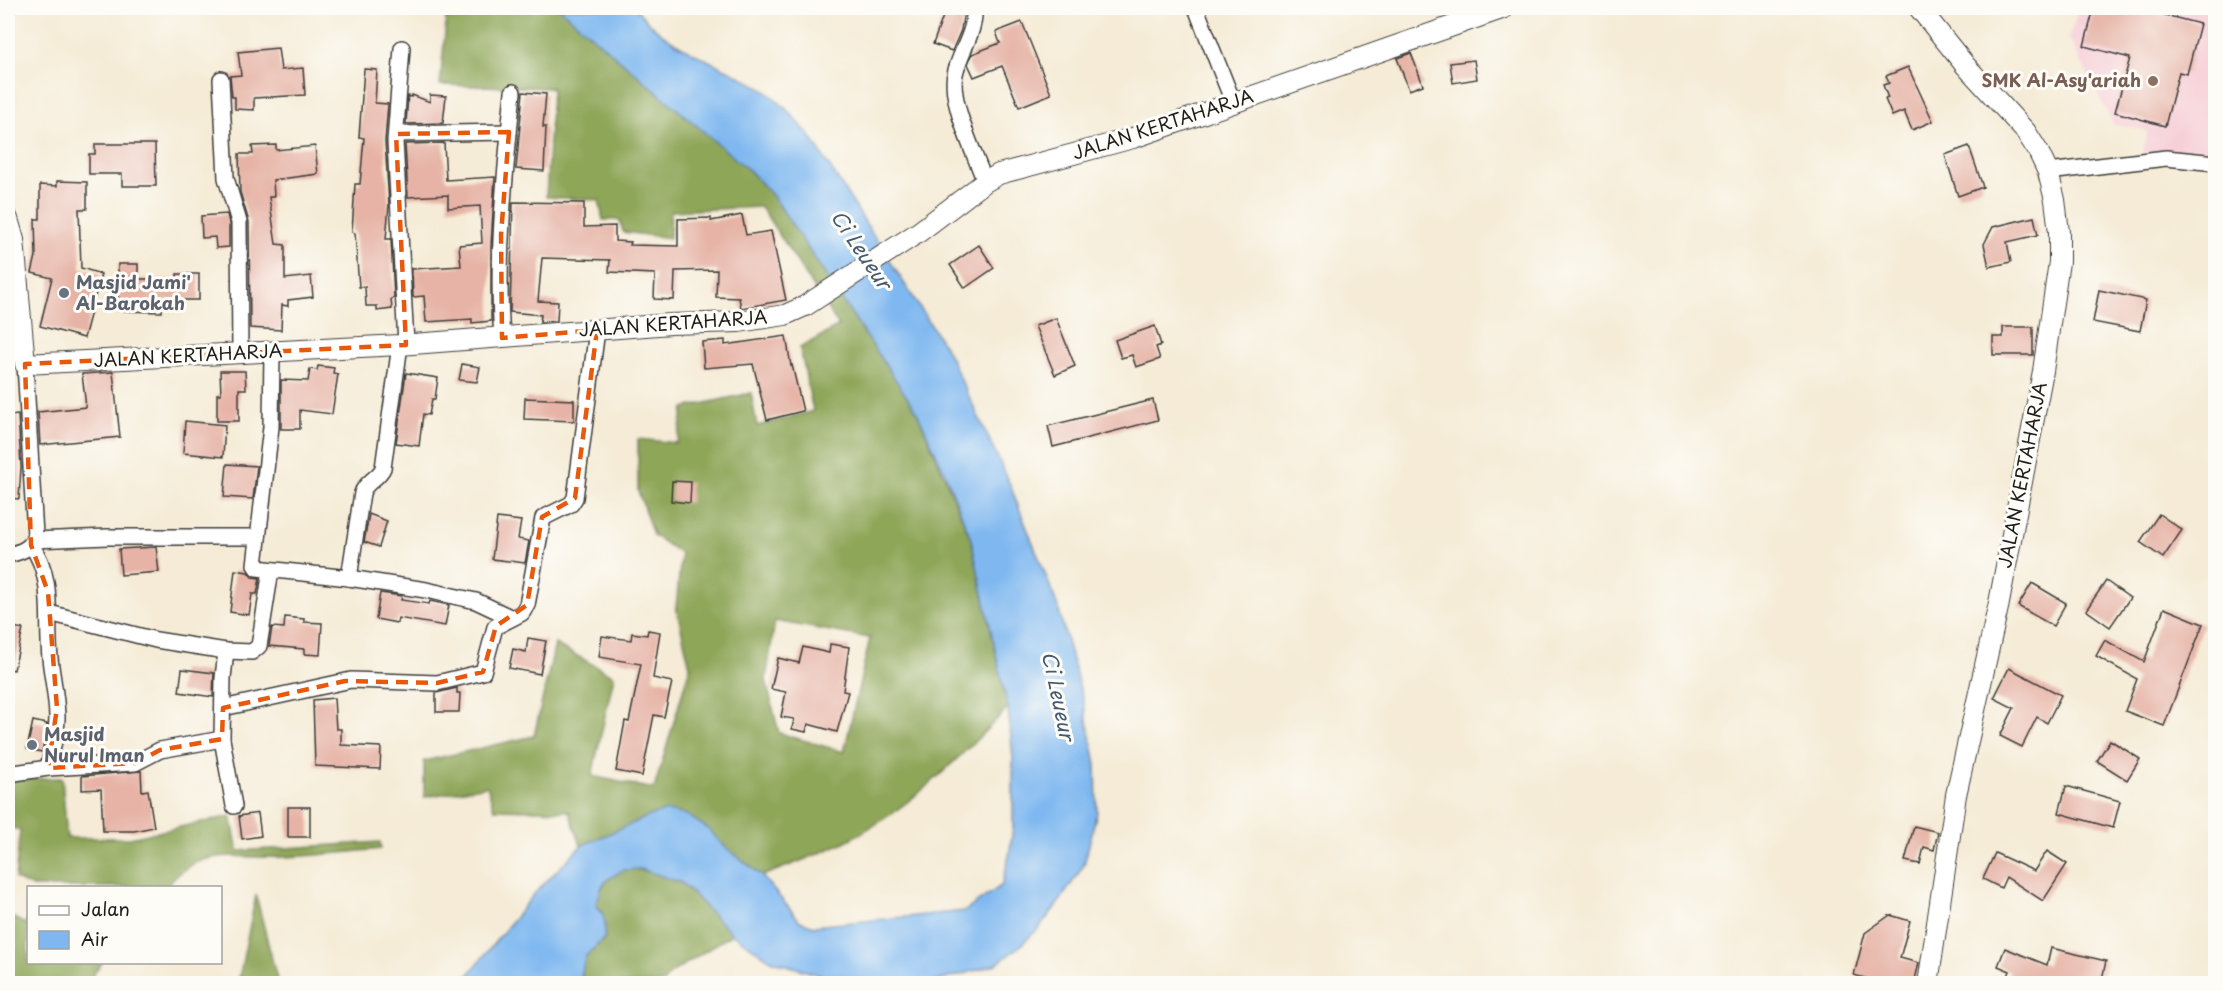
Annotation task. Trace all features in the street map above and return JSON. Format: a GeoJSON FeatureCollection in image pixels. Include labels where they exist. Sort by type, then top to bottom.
{"type":"FeatureCollection","features":[{"type":"Feature","properties":{"kind":"street"},"geometry":{"type":"LineString","coordinates":[[974,8],[973,27],[956,72],[954,95],[985,182]]}},
{"type":"Feature","properties":{"kind":"street"},"geometry":{"type":"LineString","coordinates":[[1196,8],[1233,102]]}},
{"type":"Feature","properties":{"kind":"street","name":"JALAN KERTAHARJA"},"geometry":{"type":"LineString","coordinates":[[25,364],[403,345],[761,319],[785,315],[805,306],[919,232],[999,174],[1133,138],[1504,8]]}},
{"type":"Feature","properties":{"kind":"street","name":"JALAN KERTAHARJA"},"geometry":{"type":"LineString","coordinates":[[1919,8],[2026,132],[2038,151],[2048,172],[2055,200],[2059,232],[2059,262],[2043,371],[1999,603],[1956,795],[1928,984]]}},
{"type":"Feature","properties":{"kind":"street"},"geometry":{"type":"LineString","coordinates":[[349,578],[362,493],[367,484],[383,468],[403,345],[396,134],[402,48]]}},
{"type":"Feature","properties":{"kind":"street"},"geometry":{"type":"LineString","coordinates":[[221,79],[226,177],[239,222],[240,354]]}},
{"type":"Feature","properties":{"kind":"street"},"geometry":{"type":"LineString","coordinates":[[502,338],[499,296],[501,235],[513,92]]}},
{"type":"Feature","properties":{"kind":"street"},"geometry":{"type":"LineString","coordinates":[[396,134],[509,132]]}},
{"type":"Feature","properties":{"kind":"street"},"geometry":{"type":"LineString","coordinates":[[2048,172],[2166,158],[2216,163]]}},
{"type":"Feature","properties":{"kind":"street"},"geometry":{"type":"LineString","coordinates":[[8,219],[14,240],[25,364],[33,542],[40,558],[48,592],[49,648],[57,719],[48,768]]}},
{"type":"Feature","properties":{"kind":"street"},"geometry":{"type":"LineString","coordinates":[[223,708],[351,681],[437,683],[483,672],[495,627],[522,613],[529,601],[543,518],[571,504],[575,498],[597,330]]}},
{"type":"Feature","properties":{"kind":"street"},"geometry":{"type":"LineString","coordinates":[[272,352],[271,427],[255,567],[390,584],[470,599],[512,618]]}},
{"type":"Feature","properties":{"kind":"street"},"geometry":{"type":"LineString","coordinates":[[9,553],[21,551],[33,542],[108,537],[258,537]]}},
{"type":"Feature","properties":{"kind":"street"},"geometry":{"type":"LineString","coordinates":[[49,613],[156,640],[226,651],[252,652],[258,649],[268,600],[271,570]]}},
{"type":"Feature","properties":{"kind":"street"},"geometry":{"type":"LineString","coordinates":[[226,651],[222,739],[234,806]]}},
{"type":"Feature","properties":{"kind":"street"},"geometry":{"type":"LineString","coordinates":[[8,774],[48,768],[135,764],[160,750],[222,739]]}},
{"type":"Feature","properties":{"kind":"highlighted area"},"geometry":{"type":"Polygon","coordinates":[[[509,132],[501,235],[502,338],[597,330],[575,498],[542,517],[527,605],[496,626],[483,672],[437,683],[345,681],[223,708],[222,739],[160,750],[135,763],[48,768],[57,708],[48,592],[31,545],[25,364],[406,345],[396,134],[509,132]]]}},
{"type":"Feature","properties":{"kind":"shaded area","name":"SMK Al-Asy'ariah"},"geometry":{"type":"Polygon","coordinates":[[[2079,8],[2200,8],[2215,12],[2215,159],[2143,153],[2147,131],[2113,124],[2069,38],[2079,8]]]}},
{"type":"Feature","properties":{"kind":"green space"},"geometry":{"type":"Polygon","coordinates":[[[444,8],[559,8],[752,173],[773,196],[917,412],[971,539],[1008,708],[932,782],[891,814],[836,846],[762,876],[724,846],[707,828],[654,814],[581,846],[569,811],[494,809],[487,786],[424,797],[424,761],[534,736],[555,644],[614,676],[592,776],[654,789],[690,667],[676,607],[681,554],[653,535],[638,491],[638,439],[677,443],[684,408],[751,393],[757,426],[813,411],[800,348],[839,326],[761,207],[671,211],[670,238],[623,232],[620,220],[603,220],[599,200],[546,197],[552,88],[440,85],[446,21],[444,8]],[[775,621],[766,680],[779,733],[844,752],[870,638],[775,621]]]}},
{"type":"Feature","properties":{"kind":"green space"},"geometry":{"type":"Polygon","coordinates":[[[62,778],[67,838],[130,838],[231,816],[238,851],[380,842],[381,849],[333,854],[235,856],[207,859],[193,864],[167,886],[31,886],[15,879],[20,830],[8,827],[10,779],[62,778]]]}},
{"type":"Feature","properties":{"kind":"green space"},"geometry":{"type":"Polygon","coordinates":[[[630,868],[659,874],[682,883],[732,934],[671,973],[663,983],[580,984],[585,957],[605,938],[602,911],[596,905],[600,891],[611,877],[630,868]]]}},
{"type":"Feature","properties":{"kind":"green space"},"geometry":{"type":"Polygon","coordinates":[[[256,895],[278,983],[238,983],[256,895]]]}},
{"type":"Feature","properties":{"kind":"green space"},"geometry":{"type":"Polygon","coordinates":[[[8,915],[25,924],[27,920],[27,964],[101,964],[87,983],[8,983],[8,915]]]}},
{"type":"Feature","properties":{"kind":"water","name":"Ci Leueur"},"geometry":{"type":"Polygon","coordinates":[[[559,8],[636,8],[663,35],[748,80],[777,100],[789,112],[810,136],[947,350],[1006,475],[1057,604],[1083,700],[1096,764],[1097,812],[1084,865],[1060,901],[1040,927],[995,965],[931,983],[845,983],[771,960],[732,934],[682,883],[641,869],[623,870],[608,879],[602,886],[596,905],[604,920],[604,938],[585,957],[580,983],[461,984],[534,894],[581,846],[654,814],[668,811],[687,815],[707,828],[724,846],[762,876],[800,921],[814,926],[965,911],[1002,885],[1013,828],[1013,758],[1008,708],[971,539],[945,473],[917,412],[773,196],[752,173],[559,8]]]}},
{"type":"Feature","properties":{"kind":"building"},"geometry":{"type":"Polygon","coordinates":[[[946,8],[964,11],[961,30],[952,51],[933,44],[946,8]]]}},
{"type":"Feature","properties":{"kind":"building"},"geometry":{"type":"Polygon","coordinates":[[[2094,8],[2138,8],[2200,24],[2187,74],[2179,72],[2165,126],[2115,112],[2130,58],[2084,46],[2094,8]]]}},
{"type":"Feature","properties":{"kind":"building"},"geometry":{"type":"Polygon","coordinates":[[[1022,22],[1051,94],[1019,107],[1002,66],[974,77],[968,64],[972,54],[1000,43],[996,32],[1022,22]]]}},
{"type":"Feature","properties":{"kind":"building"},"geometry":{"type":"Polygon","coordinates":[[[278,48],[281,70],[303,68],[305,95],[254,98],[254,110],[235,109],[230,76],[241,75],[238,52],[278,48]]]}},
{"type":"Feature","properties":{"kind":"building"},"geometry":{"type":"Polygon","coordinates":[[[1411,53],[1423,85],[1409,90],[1397,58],[1411,53]]]}},
{"type":"Feature","properties":{"kind":"building"},"geometry":{"type":"Polygon","coordinates":[[[1474,60],[1477,79],[1453,83],[1450,63],[1474,60]]]}},
{"type":"Feature","properties":{"kind":"building"},"geometry":{"type":"Polygon","coordinates":[[[1908,67],[1933,121],[1912,130],[1904,111],[1892,116],[1885,99],[1888,98],[1883,85],[1889,83],[1886,76],[1908,67]]]}},
{"type":"Feature","properties":{"kind":"building"},"geometry":{"type":"Polygon","coordinates":[[[364,69],[377,70],[375,103],[388,104],[385,141],[389,205],[386,239],[391,239],[394,298],[391,299],[392,309],[377,311],[377,306],[366,306],[365,287],[359,287],[355,233],[352,232],[355,184],[360,184],[364,138],[359,137],[364,69]]]}},
{"type":"Feature","properties":{"kind":"building"},"geometry":{"type":"Polygon","coordinates":[[[523,92],[546,94],[543,127],[546,127],[544,171],[516,169],[523,92]]]}},
{"type":"Feature","properties":{"kind":"building"},"geometry":{"type":"Polygon","coordinates":[[[412,95],[430,102],[430,95],[446,96],[443,123],[406,124],[408,96],[412,97],[412,95]]]}},
{"type":"Feature","properties":{"kind":"building"},"geometry":{"type":"Polygon","coordinates":[[[444,143],[446,180],[495,177],[491,246],[491,321],[472,323],[472,319],[426,322],[424,296],[413,297],[412,269],[461,266],[459,245],[482,243],[480,206],[448,208],[448,195],[408,197],[405,144],[444,143]]]}},
{"type":"Feature","properties":{"kind":"building"},"geometry":{"type":"Polygon","coordinates":[[[95,144],[155,144],[156,186],[122,186],[122,174],[89,174],[89,154],[95,154],[95,144]]]}},
{"type":"Feature","properties":{"kind":"building"},"geometry":{"type":"Polygon","coordinates":[[[276,145],[276,150],[315,146],[318,174],[273,180],[274,197],[269,197],[276,244],[285,245],[285,279],[311,276],[313,297],[288,300],[288,306],[282,305],[281,330],[250,328],[249,222],[240,192],[239,154],[253,154],[252,146],[276,145]]]}},
{"type":"Feature","properties":{"kind":"building"},"geometry":{"type":"Polygon","coordinates":[[[1969,146],[1983,187],[1958,196],[1945,155],[1969,146]]]}},
{"type":"Feature","properties":{"kind":"building"},"geometry":{"type":"Polygon","coordinates":[[[57,181],[87,182],[87,209],[79,209],[81,268],[101,274],[84,338],[40,326],[52,278],[32,273],[36,256],[35,219],[40,219],[40,185],[57,186],[57,181]]]}},
{"type":"Feature","properties":{"kind":"building"},"geometry":{"type":"Polygon","coordinates":[[[513,202],[584,203],[584,227],[615,226],[615,241],[631,242],[630,245],[678,246],[678,219],[711,218],[711,221],[742,215],[746,235],[771,231],[786,300],[741,308],[739,298],[716,297],[717,270],[675,271],[674,300],[654,299],[655,274],[609,272],[610,260],[542,258],[538,301],[558,302],[557,321],[540,322],[541,315],[510,312],[513,202]]]}},
{"type":"Feature","properties":{"kind":"building"},"geometry":{"type":"Polygon","coordinates":[[[227,214],[229,247],[216,248],[215,237],[202,238],[201,216],[227,214]]]}},
{"type":"Feature","properties":{"kind":"building"},"geometry":{"type":"Polygon","coordinates":[[[2034,217],[2038,235],[2007,242],[2011,262],[1989,267],[1984,244],[1993,227],[2034,217]]]}},
{"type":"Feature","properties":{"kind":"building"},"geometry":{"type":"Polygon","coordinates":[[[979,245],[994,268],[965,288],[950,265],[979,245]]]}},
{"type":"Feature","properties":{"kind":"building"},"geometry":{"type":"Polygon","coordinates":[[[118,264],[138,264],[138,279],[177,279],[177,274],[199,274],[199,300],[162,300],[162,312],[118,311],[118,264]]]}},
{"type":"Feature","properties":{"kind":"building"},"geometry":{"type":"Polygon","coordinates":[[[2099,290],[2146,300],[2140,331],[2093,322],[2099,290]]]}},
{"type":"Feature","properties":{"kind":"building"},"geometry":{"type":"Polygon","coordinates":[[[1056,318],[1075,366],[1055,375],[1035,326],[1056,318]]]}},
{"type":"Feature","properties":{"kind":"building"},"geometry":{"type":"Polygon","coordinates":[[[1155,326],[1161,345],[1156,347],[1160,359],[1136,367],[1132,355],[1121,358],[1115,340],[1155,326]]]}},
{"type":"Feature","properties":{"kind":"building"},"geometry":{"type":"Polygon","coordinates":[[[2003,327],[2033,327],[2033,355],[1993,355],[1993,337],[2003,337],[2003,327]]]}},
{"type":"Feature","properties":{"kind":"building"},"geometry":{"type":"Polygon","coordinates":[[[786,336],[803,411],[767,420],[753,364],[704,368],[702,342],[725,340],[725,345],[786,336]]]}},
{"type":"Feature","properties":{"kind":"building"},"geometry":{"type":"Polygon","coordinates":[[[462,364],[480,367],[477,382],[459,380],[462,364]]]}},
{"type":"Feature","properties":{"kind":"building"},"geometry":{"type":"Polygon","coordinates":[[[318,366],[334,368],[333,373],[338,374],[332,414],[300,410],[300,429],[281,429],[281,380],[308,381],[310,369],[317,370],[318,366]]]}},
{"type":"Feature","properties":{"kind":"building"},"geometry":{"type":"Polygon","coordinates":[[[220,371],[245,371],[246,389],[239,389],[239,421],[217,421],[217,394],[221,394],[220,371]]]}},
{"type":"Feature","properties":{"kind":"building"},"geometry":{"type":"Polygon","coordinates":[[[113,372],[120,437],[40,445],[38,412],[86,407],[82,374],[113,372]]]}},
{"type":"Feature","properties":{"kind":"building"},"geometry":{"type":"Polygon","coordinates":[[[406,373],[438,378],[435,399],[432,399],[429,415],[423,414],[419,446],[396,443],[406,373]]]}},
{"type":"Feature","properties":{"kind":"building"},"geometry":{"type":"Polygon","coordinates":[[[525,398],[574,400],[574,421],[524,419],[525,398]]]}},
{"type":"Feature","properties":{"kind":"building"},"geometry":{"type":"Polygon","coordinates":[[[1153,400],[1158,420],[1053,447],[1048,426],[1153,400]]]}},
{"type":"Feature","properties":{"kind":"building"},"geometry":{"type":"Polygon","coordinates":[[[18,415],[21,467],[19,499],[8,498],[8,416],[18,415]]]}},
{"type":"Feature","properties":{"kind":"building"},"geometry":{"type":"Polygon","coordinates":[[[185,421],[225,425],[223,457],[183,453],[185,421]]]}},
{"type":"Feature","properties":{"kind":"building"},"geometry":{"type":"Polygon","coordinates":[[[227,464],[257,466],[253,499],[224,497],[227,464]]]}},
{"type":"Feature","properties":{"kind":"building"},"geometry":{"type":"Polygon","coordinates":[[[672,481],[691,482],[690,503],[671,501],[672,481]]]}},
{"type":"Feature","properties":{"kind":"building"},"geometry":{"type":"Polygon","coordinates":[[[369,514],[387,521],[379,547],[364,542],[369,514]]]}},
{"type":"Feature","properties":{"kind":"building"},"geometry":{"type":"Polygon","coordinates":[[[2159,514],[2182,530],[2163,558],[2140,542],[2159,514]]]}},
{"type":"Feature","properties":{"kind":"building"},"geometry":{"type":"Polygon","coordinates":[[[497,518],[521,521],[518,539],[529,541],[525,563],[492,559],[497,518]]]}},
{"type":"Feature","properties":{"kind":"building"},"geometry":{"type":"Polygon","coordinates":[[[156,547],[159,572],[121,575],[119,549],[156,547]]]}},
{"type":"Feature","properties":{"kind":"building"},"geometry":{"type":"Polygon","coordinates":[[[235,570],[248,572],[252,577],[260,578],[257,594],[252,594],[249,615],[230,612],[235,570]]]}},
{"type":"Feature","properties":{"kind":"building"},"geometry":{"type":"Polygon","coordinates":[[[2106,581],[2130,598],[2110,627],[2086,610],[2106,581]]]}},
{"type":"Feature","properties":{"kind":"building"},"geometry":{"type":"Polygon","coordinates":[[[2032,583],[2066,603],[2053,626],[2018,606],[2032,583]]]}},
{"type":"Feature","properties":{"kind":"building"},"geometry":{"type":"Polygon","coordinates":[[[380,593],[402,596],[401,600],[429,604],[430,601],[449,605],[445,626],[398,618],[397,623],[376,619],[380,593]]]}},
{"type":"Feature","properties":{"kind":"building"},"geometry":{"type":"Polygon","coordinates":[[[2164,608],[2203,624],[2164,726],[2125,711],[2137,679],[2096,656],[2105,640],[2144,662],[2164,608]]]}},
{"type":"Feature","properties":{"kind":"building"},"geometry":{"type":"Polygon","coordinates":[[[285,617],[304,619],[304,622],[322,623],[320,655],[304,654],[304,649],[269,646],[272,627],[284,628],[285,617]]]}},
{"type":"Feature","properties":{"kind":"building"},"geometry":{"type":"Polygon","coordinates":[[[8,626],[23,629],[14,670],[8,669],[8,626]]]}},
{"type":"Feature","properties":{"kind":"building"},"geometry":{"type":"Polygon","coordinates":[[[648,630],[660,632],[653,678],[672,682],[664,717],[654,715],[642,776],[616,771],[625,721],[629,722],[641,664],[599,657],[602,636],[631,640],[632,633],[647,635],[648,630]]]}},
{"type":"Feature","properties":{"kind":"building"},"geometry":{"type":"Polygon","coordinates":[[[528,638],[546,641],[540,674],[509,668],[513,649],[526,652],[528,638]]]}},
{"type":"Feature","properties":{"kind":"building"},"geometry":{"type":"Polygon","coordinates":[[[830,644],[849,647],[843,691],[848,692],[837,732],[808,724],[806,732],[792,729],[794,719],[781,717],[786,692],[771,689],[778,658],[799,663],[803,647],[829,653],[830,644]]]}},
{"type":"Feature","properties":{"kind":"building"},"geometry":{"type":"Polygon","coordinates":[[[2009,668],[2061,695],[2047,723],[2037,717],[2022,747],[2000,736],[2014,708],[1994,698],[2009,668]]]}},
{"type":"Feature","properties":{"kind":"building"},"geometry":{"type":"Polygon","coordinates":[[[182,669],[214,673],[213,697],[179,692],[182,669]]]}},
{"type":"Feature","properties":{"kind":"building"},"geometry":{"type":"Polygon","coordinates":[[[457,688],[457,693],[460,693],[459,712],[436,712],[436,693],[457,688]]]}},
{"type":"Feature","properties":{"kind":"building"},"geometry":{"type":"Polygon","coordinates":[[[334,698],[336,729],[341,729],[341,745],[381,747],[380,769],[315,766],[313,700],[334,698]]]}},
{"type":"Feature","properties":{"kind":"building"},"geometry":{"type":"Polygon","coordinates":[[[33,721],[47,724],[42,752],[27,749],[33,721]]]}},
{"type":"Feature","properties":{"kind":"building"},"geometry":{"type":"Polygon","coordinates":[[[2110,740],[2140,759],[2127,780],[2097,761],[2110,740]]]}},
{"type":"Feature","properties":{"kind":"building"},"geometry":{"type":"Polygon","coordinates":[[[141,771],[142,791],[148,790],[154,827],[134,831],[103,831],[101,789],[82,790],[82,776],[141,771]]]}},
{"type":"Feature","properties":{"kind":"building"},"geometry":{"type":"Polygon","coordinates":[[[2066,786],[2120,801],[2113,828],[2059,813],[2066,786]]]}},
{"type":"Feature","properties":{"kind":"building"},"geometry":{"type":"Polygon","coordinates":[[[288,807],[310,807],[310,837],[288,837],[288,807]]]}},
{"type":"Feature","properties":{"kind":"building"},"geometry":{"type":"Polygon","coordinates":[[[258,813],[261,836],[242,839],[239,816],[258,813]]]}},
{"type":"Feature","properties":{"kind":"building"},"geometry":{"type":"Polygon","coordinates":[[[1914,826],[1938,832],[1934,850],[1924,847],[1920,864],[1905,861],[1914,826]]]}},
{"type":"Feature","properties":{"kind":"building"},"geometry":{"type":"Polygon","coordinates":[[[2047,851],[2067,864],[2043,901],[2006,877],[2001,888],[1983,879],[1995,853],[2034,871],[2047,851]]]}},
{"type":"Feature","properties":{"kind":"building"},"geometry":{"type":"Polygon","coordinates":[[[1890,915],[1910,921],[1900,958],[1919,963],[1914,984],[1885,984],[1854,975],[1865,933],[1890,915]]]}},
{"type":"Feature","properties":{"kind":"building"},"geometry":{"type":"Polygon","coordinates":[[[2005,948],[2047,965],[2051,948],[2106,961],[2101,984],[2056,984],[2035,979],[2033,984],[2005,984],[2010,971],[1998,966],[2005,948]]]}},
{"type":"Feature","properties":{"kind":"place","name":"SMK Al-Asy'ariah"},"geometry":{"type":"Point","coordinates":[2153,81]}},
{"type":"Feature","properties":{"kind":"place","name":"Masjid Jami' Al-Barokah"},"geometry":{"type":"Point","coordinates":[64,293]}},
{"type":"Feature","properties":{"kind":"place","name":"Masjid Nurul Iman"},"geometry":{"type":"Point","coordinates":[32,745]}}]}
